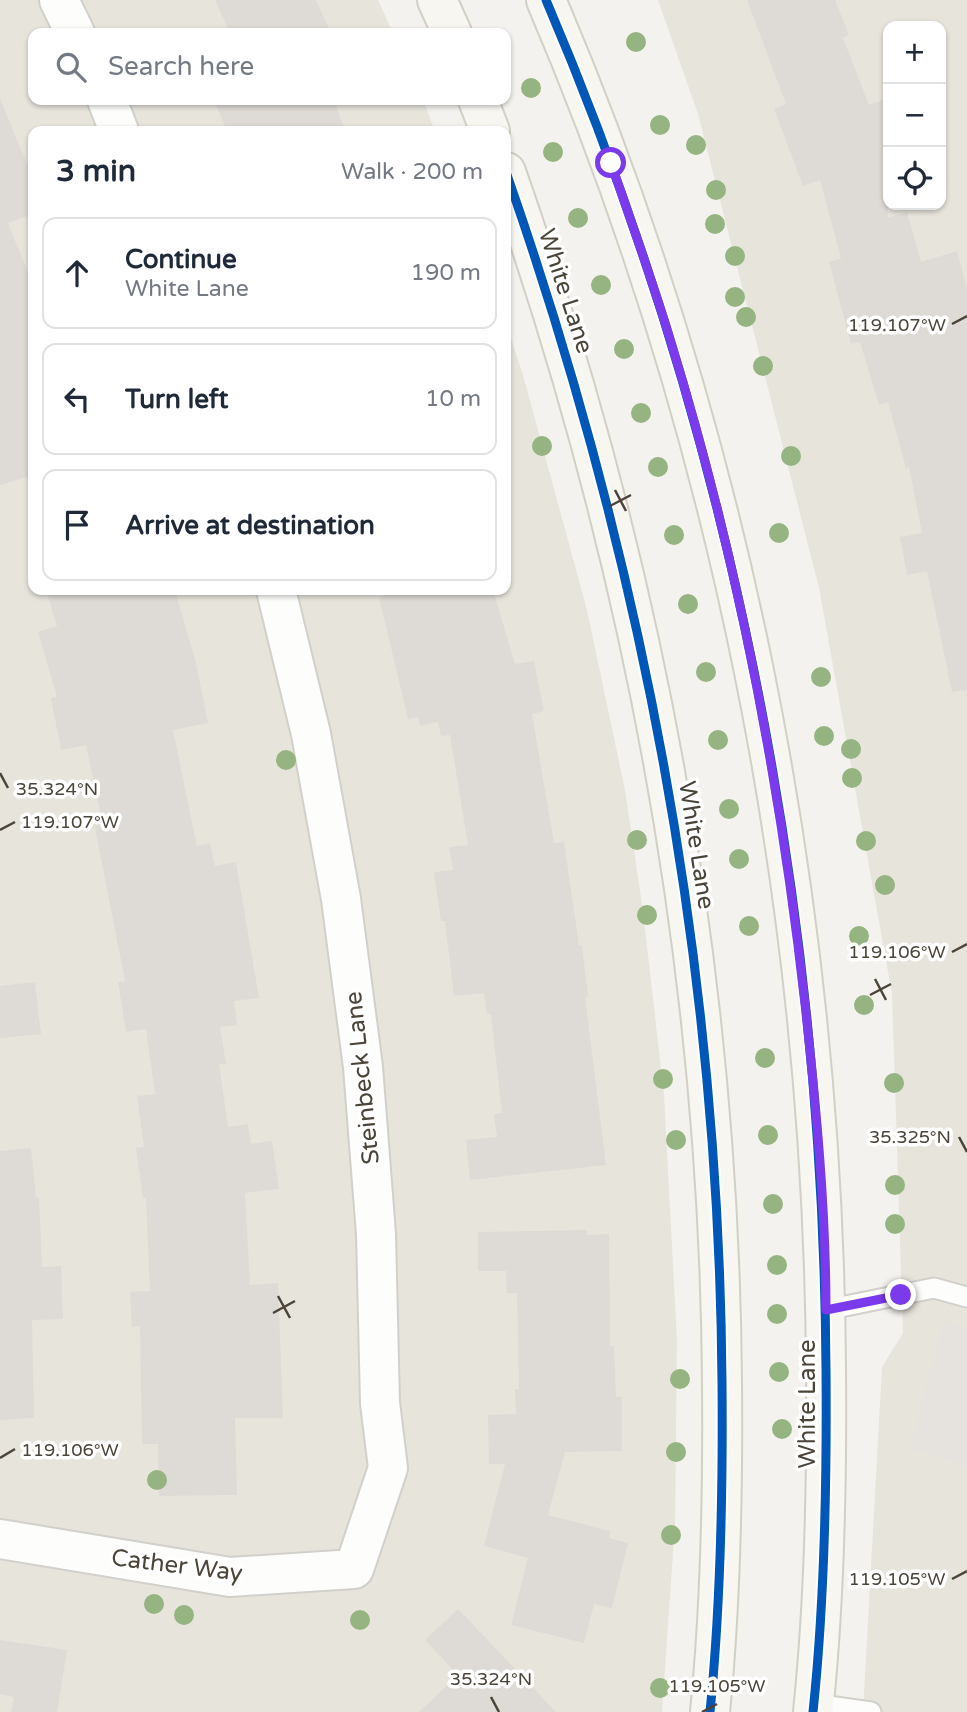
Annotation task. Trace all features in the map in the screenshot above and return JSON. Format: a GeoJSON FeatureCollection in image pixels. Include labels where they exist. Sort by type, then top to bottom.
{"type":"FeatureCollection","features":[{"type":"Feature","properties":{"kind":"main road"},"geometry":{"type":"LineString","coordinates":[[437,0],[450,28]]}},
{"type":"Feature","properties":{"kind":"main road","name":"White Lane"},"geometry":{"type":"LineString","coordinates":[[546,0],[611,163],[671,342],[721,525],[762,711],[793,897],[813,1073],[826,1310],[827,1465],[814,1708]]}},
{"type":"Feature","properties":{"kind":"main road"},"geometry":{"type":"LineString","coordinates":[[480,105],[488,126]]}},
{"type":"Feature","properties":{"kind":"main road","name":"White Lane"},"geometry":{"type":"LineString","coordinates":[[511,187],[567,353],[617,536],[658,722],[689,908],[710,1097],[721,1286],[723,1476],[710,1712]]}},
{"type":"Feature","properties":{"kind":"street"},"geometry":{"type":"LineString","coordinates":[[59,0],[73,28]]}},
{"type":"Feature","properties":{"kind":"street"},"geometry":{"type":"LineString","coordinates":[[109,105],[118,126]]}},
{"type":"Feature","properties":{"kind":"street","name":"Steinbeck Lane"},"geometry":{"type":"LineString","coordinates":[[277,595],[311,734],[341,899],[363,1067],[376,1234],[380,1404],[388,1468],[354,1569]]}},
{"type":"Feature","properties":{"kind":"street","name":"Cather Way"},"geometry":{"type":"LineString","coordinates":[[0,1539],[230,1577],[354,1569]]}},
{"type":"Feature","properties":{"kind":"lane"},"geometry":{"type":"LineString","coordinates":[[826,1310],[934,1288],[967,1297]]}},
{"type":"Feature","properties":{"kind":"lane"},"geometry":{"type":"LineString","coordinates":[[814,1708],[871,1712]]}},
{"type":"Feature","properties":{"kind":"shaded area"},"geometry":{"type":"Polygon","coordinates":[[[0,0],[378,0],[391,28],[28,28],[28,105],[425,105],[433,126],[28,126],[28,595],[511,595],[511,338],[587,610],[625,790],[643,911],[664,1095],[677,1340],[675,1524],[662,1712],[0,1712],[0,0]]]}},
{"type":"Feature","properties":{"kind":"shaded area"},"geometry":{"type":"Polygon","coordinates":[[[658,0],[967,0],[967,1712],[863,1712],[882,1367],[903,1333],[892,994],[819,588],[698,114],[658,0]]]}},
{"type":"Feature","properties":{"kind":"shaded area"},"geometry":{"type":"Polygon","coordinates":[[[943,1321],[967,1327],[967,1467],[910,1449],[943,1321]]]}},
{"type":"Feature","properties":{"kind":"building"},"geometry":{"type":"Polygon","coordinates":[[[215,0],[316,0],[329,28],[228,28],[215,0]]]}},
{"type":"Feature","properties":{"kind":"building"},"geometry":{"type":"Polygon","coordinates":[[[747,0],[835,0],[849,35],[843,38],[869,105],[883,100],[883,210],[888,210],[888,218],[907,212],[921,262],[957,251],[967,289],[967,690],[952,692],[927,571],[907,575],[900,537],[922,533],[909,467],[906,468],[888,402],[879,405],[860,342],[851,344],[829,262],[841,258],[820,180],[803,186],[774,109],[786,104],[747,0]]]}},
{"type":"Feature","properties":{"kind":"building"},"geometry":{"type":"Polygon","coordinates":[[[0,99],[28,166],[28,216],[8,223],[28,273],[28,477],[0,485],[0,99]]]}},
{"type":"Feature","properties":{"kind":"building"},"geometry":{"type":"Polygon","coordinates":[[[216,105],[336,105],[343,126],[225,126],[216,105]]]}},
{"type":"Feature","properties":{"kind":"building"},"geometry":{"type":"Polygon","coordinates":[[[48,595],[176,595],[196,663],[208,723],[173,730],[197,846],[210,843],[215,866],[236,862],[259,998],[234,1001],[237,1025],[220,1027],[226,1064],[219,1064],[228,1127],[248,1124],[251,1144],[272,1141],[279,1189],[245,1193],[250,1285],[278,1283],[283,1418],[235,1418],[237,1495],[159,1496],[158,1444],[142,1444],[140,1326],[132,1327],[130,1292],[150,1291],[146,1198],[143,1198],[136,1148],[144,1147],[137,1096],[155,1094],[146,1029],[126,1032],[118,982],[125,981],[94,823],[102,821],[86,745],[61,750],[51,698],[57,697],[38,632],[57,626],[48,595]]]}},
{"type":"Feature","properties":{"kind":"building"},"geometry":{"type":"Polygon","coordinates":[[[494,595],[515,664],[534,661],[544,711],[532,714],[554,843],[564,842],[579,945],[582,945],[588,997],[585,997],[606,1165],[470,1180],[466,1140],[497,1137],[494,1114],[502,1113],[491,1014],[487,1014],[484,993],[454,996],[445,921],[441,921],[434,872],[453,870],[449,847],[468,845],[450,735],[441,736],[438,722],[420,726],[418,717],[408,719],[379,597],[494,595]]]}},
{"type":"Feature","properties":{"kind":"building"},"geometry":{"type":"Polygon","coordinates":[[[35,982],[41,1034],[0,1038],[0,986],[35,982]]]}},
{"type":"Feature","properties":{"kind":"building"},"geometry":{"type":"Polygon","coordinates":[[[31,1148],[36,1197],[39,1197],[42,1267],[61,1266],[63,1319],[32,1320],[34,1418],[0,1420],[0,1151],[31,1148]]]}},
{"type":"Feature","properties":{"kind":"building"},"geometry":{"type":"Polygon","coordinates":[[[587,1230],[587,1235],[609,1234],[610,1346],[614,1346],[616,1397],[622,1397],[622,1451],[565,1452],[548,1515],[610,1531],[609,1538],[628,1543],[612,1608],[594,1604],[584,1643],[511,1625],[528,1558],[484,1546],[505,1464],[489,1464],[488,1415],[516,1414],[515,1389],[519,1389],[517,1293],[507,1293],[506,1271],[478,1271],[478,1232],[587,1230]]]}},
{"type":"Feature","properties":{"kind":"building"},"geometry":{"type":"Polygon","coordinates":[[[458,1609],[556,1712],[419,1712],[458,1675],[425,1640],[458,1609]]]}},
{"type":"Feature","properties":{"kind":"building"},"geometry":{"type":"Polygon","coordinates":[[[0,1640],[67,1650],[57,1712],[11,1712],[14,1697],[0,1694],[0,1640]]]}},
{"type":"Feature","properties":{"kind":"cycle path"},"geometry":{"type":"LineString","coordinates":[[546,0],[611,163],[667,330],[715,499],[754,671],[785,844],[807,1018],[821,1193],[826,1369],[825,1498],[823,1584],[813,1712]]}},
{"type":"Feature","properties":{"kind":"cycle path"},"geometry":{"type":"LineString","coordinates":[[511,187],[554,319],[597,468],[634,617],[664,768],[688,919],[706,1072],[717,1227],[722,1382],[717,1630],[710,1712]]}},
{"type":"Feature","properties":{"kind":"route"},"geometry":{"type":"LineString","coordinates":[[611,163],[671,342],[721,525],[762,711],[793,897],[814,1086],[826,1310],[901,1295]]}}]}
